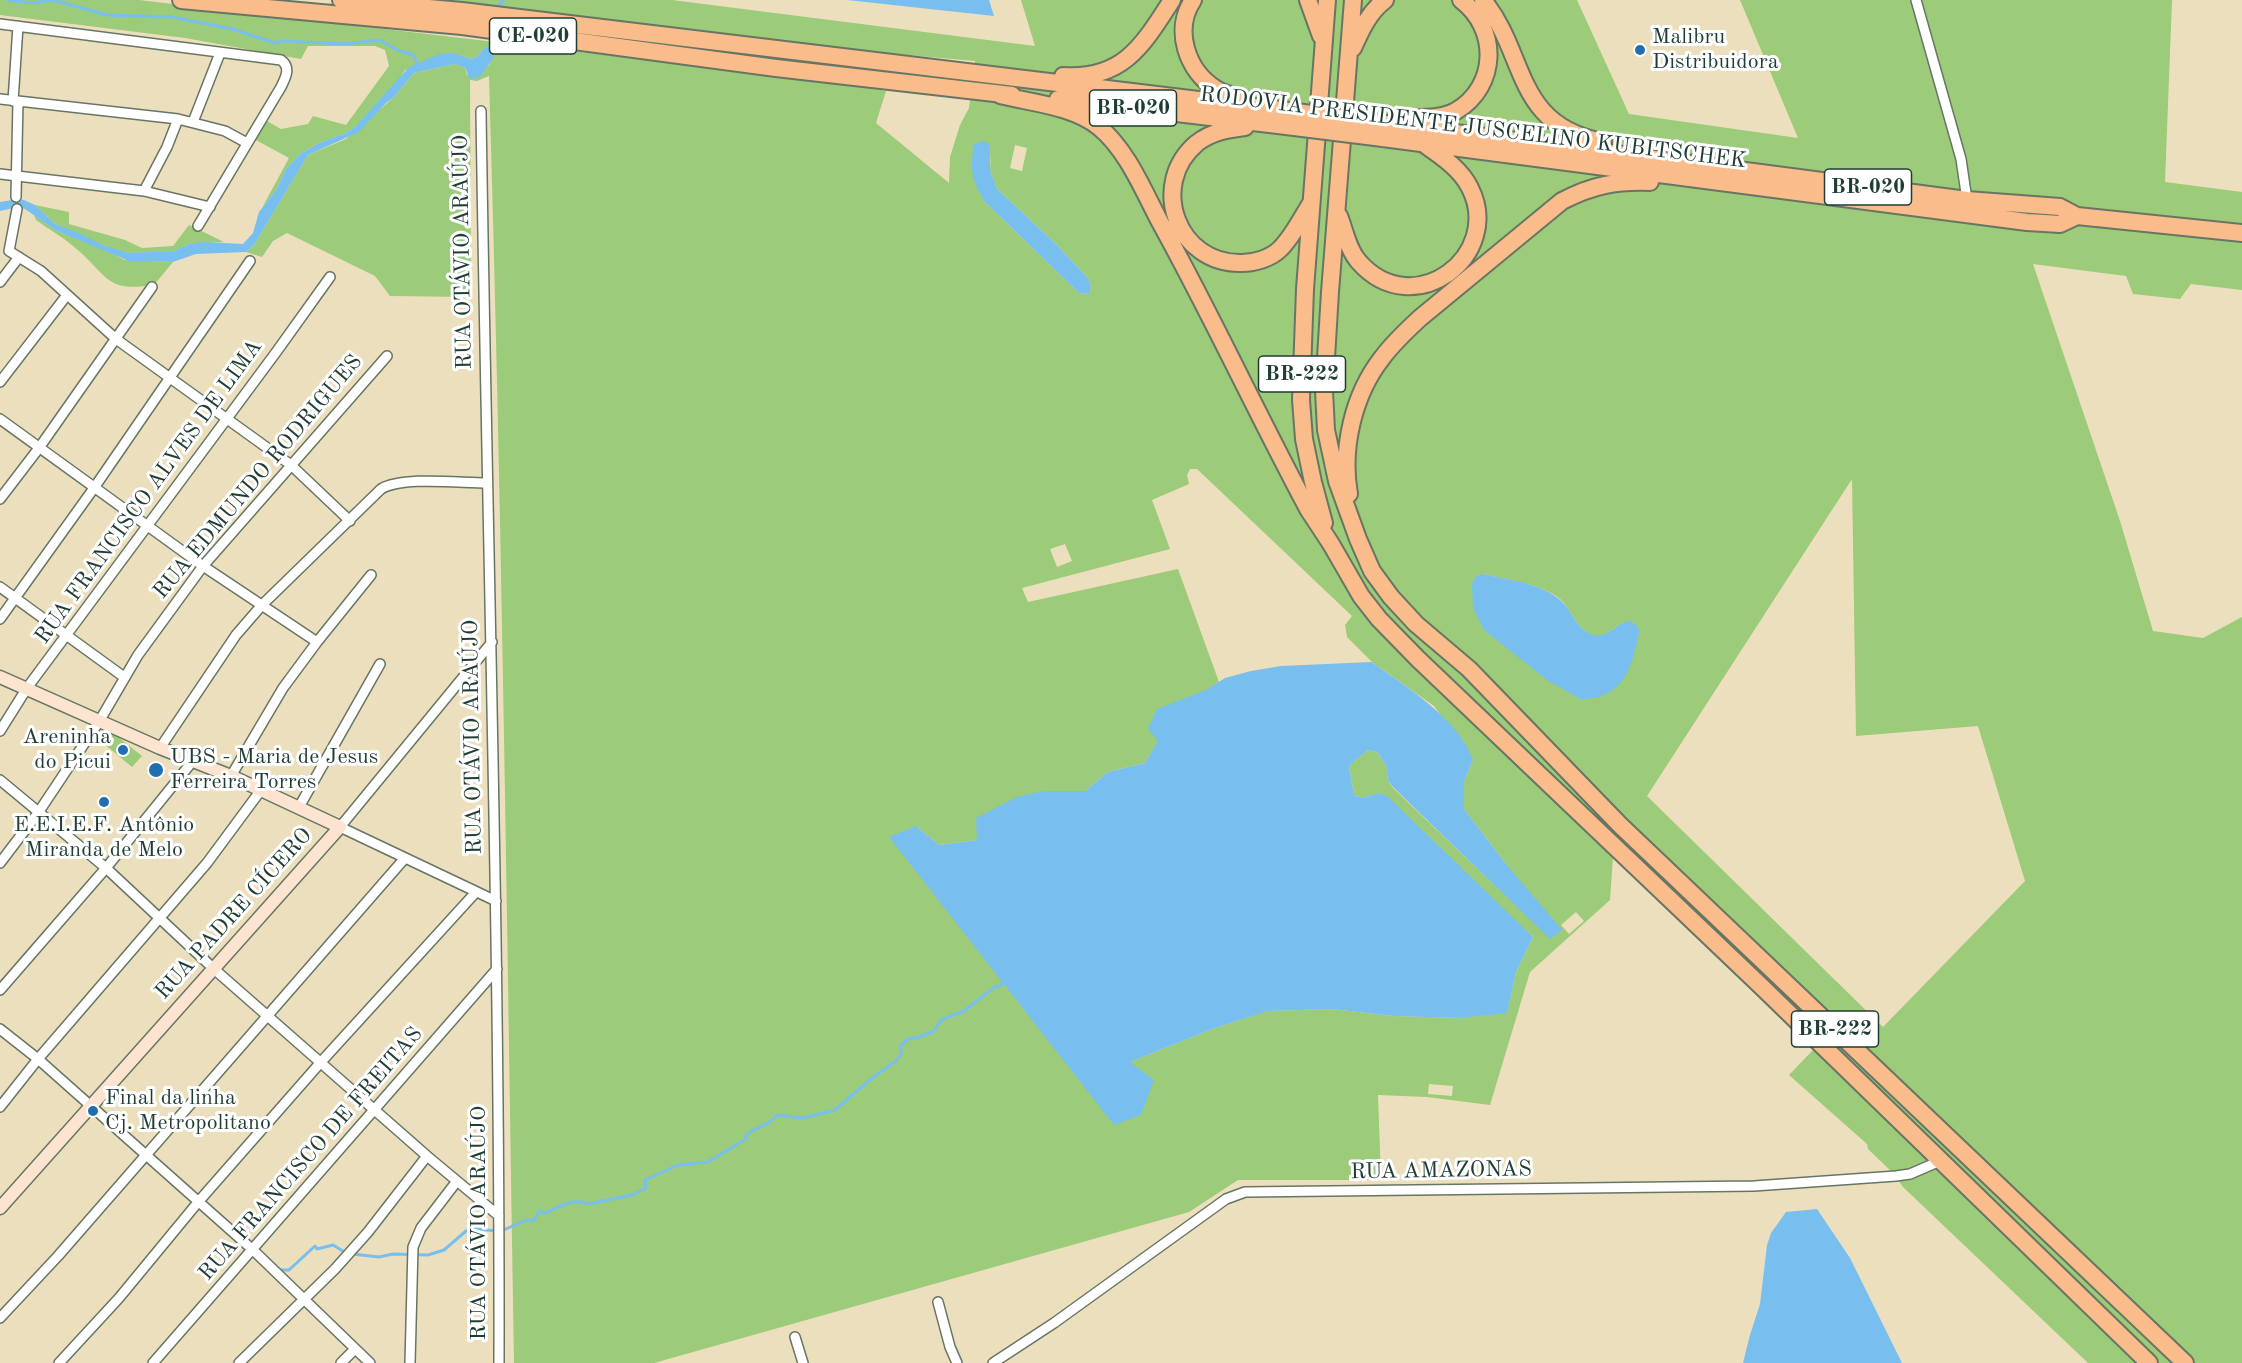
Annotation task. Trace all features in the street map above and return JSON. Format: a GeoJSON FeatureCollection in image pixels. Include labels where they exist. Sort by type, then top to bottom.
{"type":"FeatureCollection","features":[{"type":"Feature","properties":{"kind":"highway","name":"RODOVIA PRESIDENTE JUSCELINO KUBITSCHEK"},"geometry":{"type":"LineString","coordinates":[[181,0],[462,26],[1000,95],[1275,117],[1658,158],[1967,200],[2060,207],[2077,216],[2242,233]]}},
{"type":"Feature","properties":{"kind":"highway","name":"RODOVIA PRESIDENTE JUSCELINO KUBITSCHEK"},"geometry":{"type":"LineString","coordinates":[[341,0],[462,11],[1020,79],[1275,117]]}},
{"type":"Feature","properties":{"kind":"highway"},"geometry":{"type":"LineString","coordinates":[[1020,79],[1043,75],[1071,77],[1114,68],[1145,41],[1172,0]]}},
{"type":"Feature","properties":{"kind":"highway"},"geometry":{"type":"LineString","coordinates":[[1193,0],[1183,28],[1185,50],[1193,67],[1215,88],[1275,117]]}},
{"type":"Feature","properties":{"kind":"highway"},"geometry":{"type":"LineString","coordinates":[[1308,0],[1324,48]]}},
{"type":"Feature","properties":{"kind":"highway"},"geometry":{"type":"LineString","coordinates":[[1324,48],[1327,0]]}},
{"type":"Feature","properties":{"kind":"highway"},"geometry":{"type":"LineString","coordinates":[[1353,0],[1337,211],[1347,240],[1358,260],[1368,271],[1396,285],[1413,287],[1447,276],[1459,265],[1469,248],[1477,222],[1471,189],[1462,175],[1423,143]]}},
{"type":"Feature","properties":{"kind":"highway"},"geometry":{"type":"LineString","coordinates":[[1349,57],[1368,18],[1385,0]]}},
{"type":"Feature","properties":{"kind":"highway"},"geometry":{"type":"LineString","coordinates":[[1380,128],[1395,119],[1439,116],[1454,112],[1478,91],[1489,63],[1489,41],[1475,14],[1461,0]]}},
{"type":"Feature","properties":{"kind":"highway"},"geometry":{"type":"LineString","coordinates":[[1483,0],[1499,25],[1530,94],[1552,120],[1576,135],[1636,148],[1658,158]]}},
{"type":"Feature","properties":{"kind":"highway","name":"BR-222"},"geometry":{"type":"LineString","coordinates":[[1324,48],[1305,289],[1300,400],[1312,483],[1331,544],[1361,596],[1379,619],[1418,659],[1744,970],[2149,1363]]}},
{"type":"Feature","properties":{"kind":"highway"},"geometry":{"type":"LineString","coordinates":[[1000,95],[1073,111],[1100,128],[1114,143],[1171,241],[1308,509],[1331,544],[1391,597]]}},
{"type":"Feature","properties":{"kind":"highway"},"geometry":{"type":"LineString","coordinates":[[1275,117],[1208,135],[1196,143],[1177,171],[1173,184],[1174,211],[1181,231],[1203,253],[1233,263],[1248,263],[1266,258],[1279,250],[1313,200]]}},
{"type":"Feature","properties":{"kind":"highway","name":"RODOVIA PRESIDENTE JUSCELINO KUBITSCHEK"},"geometry":{"type":"LineString","coordinates":[[1380,128],[1423,143],[2027,222],[2060,224],[2077,216]]}},
{"type":"Feature","properties":{"kind":"highway"},"geometry":{"type":"LineString","coordinates":[[1358,539],[1347,482],[1349,436],[1358,402],[1370,375],[1399,338],[1536,221],[1562,201],[1582,191],[1623,182],[1653,182],[1699,188],[1714,182]]}},
{"type":"Feature","properties":{"kind":"highway","name":"BR-222"},"geometry":{"type":"LineString","coordinates":[[1337,211],[1324,391],[1326,430],[1337,481],[1372,572],[1416,624],[1469,669],[1620,825],[2185,1363]]}},
{"type":"Feature","properties":{"kind":"street"},"geometry":{"type":"LineString","coordinates":[[1916,0],[1961,159],[1967,200]]}},
{"type":"Feature","properties":{"kind":"street"},"geometry":{"type":"LineString","coordinates":[[0,24],[281,60],[286,63],[287,69],[281,87],[198,226]]}},
{"type":"Feature","properties":{"kind":"street"},"geometry":{"type":"LineString","coordinates":[[16,196],[18,26]]}},
{"type":"Feature","properties":{"kind":"street"},"geometry":{"type":"LineString","coordinates":[[193,122],[220,53]]}},
{"type":"Feature","properties":{"kind":"street"},"geometry":{"type":"LineString","coordinates":[[0,99],[178,119],[225,131],[247,143]]}},
{"type":"Feature","properties":{"kind":"street","name":"RUA OTÁVIO ARAÚJO"},"geometry":{"type":"LineString","coordinates":[[481,111],[497,969],[499,1363]]}},
{"type":"Feature","properties":{"kind":"street"},"geometry":{"type":"LineString","coordinates":[[144,191],[167,147],[178,119]]}},
{"type":"Feature","properties":{"kind":"street"},"geometry":{"type":"LineString","coordinates":[[0,174],[144,191],[210,207]]}},
{"type":"Feature","properties":{"kind":"street"},"geometry":{"type":"LineString","coordinates":[[17,209],[4,249],[41,271],[117,339],[291,465],[350,521]]}},
{"type":"Feature","properties":{"kind":"street"},"geometry":{"type":"LineString","coordinates":[[0,282],[20,257]]}},
{"type":"Feature","properties":{"kind":"street"},"geometry":{"type":"LineString","coordinates":[[0,619],[94,488],[250,261]]}},
{"type":"Feature","properties":{"kind":"street","name":"RUA FRANCISCO ALVES DE LIMA"},"geometry":{"type":"LineString","coordinates":[[0,730],[27,688],[330,277]]}},
{"type":"Feature","properties":{"kind":"street"},"geometry":{"type":"LineString","coordinates":[[0,499],[39,448],[152,287]]}},
{"type":"Feature","properties":{"kind":"street"},"geometry":{"type":"LineString","coordinates":[[0,382],[67,295]]}},
{"type":"Feature","properties":{"kind":"street","name":"RUA EDMUNDO RODRIGUES"},"geometry":{"type":"LineString","coordinates":[[0,863],[38,813],[100,720],[124,677],[203,566],[387,356]]}},
{"type":"Feature","properties":{"kind":"street"},"geometry":{"type":"LineString","coordinates":[[0,419],[203,566],[317,642]]}},
{"type":"Feature","properties":{"kind":"street"},"geometry":{"type":"LineString","coordinates":[[160,748],[220,657],[262,605],[372,497],[389,484],[407,482],[487,483]]}},
{"type":"Feature","properties":{"kind":"street"},"geometry":{"type":"LineString","coordinates":[[231,776],[283,688],[370,575]]}},
{"type":"Feature","properties":{"kind":"street"},"geometry":{"type":"LineString","coordinates":[[0,587],[124,677]]}},
{"type":"Feature","properties":{"kind":"street","name":"RUA PADRE CÍCERO"},"geometry":{"type":"LineString","coordinates":[[0,1208],[340,827],[492,642]]}},
{"type":"Feature","properties":{"kind":"street"},"geometry":{"type":"LineString","coordinates":[[299,807],[380,664]]}},
{"type":"Feature","properties":{"kind":"street"},"geometry":{"type":"LineString","coordinates":[[0,677],[192,762],[231,776],[496,901]]}},
{"type":"Feature","properties":{"kind":"street"},"geometry":{"type":"LineString","coordinates":[[0,990],[106,868],[192,762]]}},
{"type":"Feature","properties":{"kind":"street"},"geometry":{"type":"LineString","coordinates":[[0,780],[106,868],[268,1017],[499,1216]]}},
{"type":"Feature","properties":{"kind":"street"},"geometry":{"type":"LineString","coordinates":[[0,1107],[38,1059],[207,863],[261,790]]}},
{"type":"Feature","properties":{"kind":"street"},"geometry":{"type":"LineString","coordinates":[[0,1318],[58,1256],[405,858]]}},
{"type":"Feature","properties":{"kind":"street"},"geometry":{"type":"LineString","coordinates":[[59,1363],[119,1298],[199,1201],[321,1062],[476,892]]}},
{"type":"Feature","properties":{"kind":"street","name":"RUA FRANCISCO DE FREITAS"},"geometry":{"type":"LineString","coordinates":[[153,1363],[497,969]]}},
{"type":"Feature","properties":{"kind":"street"},"geometry":{"type":"LineString","coordinates":[[0,1029],[38,1059],[199,1201],[370,1363]]}},
{"type":"Feature","properties":{"kind":"street"},"geometry":{"type":"LineString","coordinates":[[239,1363],[335,1269],[368,1232],[427,1156]]}},
{"type":"Feature","properties":{"kind":"street","name":"RUA AMAZONAS"},"geometry":{"type":"LineString","coordinates":[[993,1363],[1054,1323],[1226,1199],[1245,1192],[1754,1186],[1896,1176],[1910,1174],[1940,1161]]}},
{"type":"Feature","properties":{"kind":"street"},"geometry":{"type":"LineString","coordinates":[[410,1363],[412,1247],[421,1228],[457,1181]]}},
{"type":"Feature","properties":{"kind":"street"},"geometry":{"type":"LineString","coordinates":[[938,1302],[950,1347],[957,1363]]}},
{"type":"Feature","properties":{"kind":"street"},"geometry":{"type":"LineString","coordinates":[[795,1337],[803,1363]]}},
{"type":"Feature","properties":{"kind":"street"},"geometry":{"type":"LineString","coordinates":[[341,1363],[355,1349]]}},
{"type":"Feature","properties":{"kind":"green space"},"geometry":{"type":"Polygon","coordinates":[[[0,0],[139,0],[809,79],[886,91],[876,123],[949,183],[950,157],[960,125],[969,108],[975,61],[874,52],[866,54],[419,0],[672,0],[1035,46],[1021,0],[1577,0],[1629,114],[1798,138],[1740,0],[2172,0],[2165,182],[2242,192],[2242,290],[2191,284],[2180,299],[2133,294],[2126,276],[2033,264],[2120,521],[2153,631],[2203,638],[2242,617],[2242,1363],[2088,1363],[1903,1187],[1893,1173],[1868,1149],[1867,1144],[1789,1075],[1813,1050],[1613,857],[1610,900],[1530,972],[1490,1105],[1427,1097],[1378,1095],[1381,1180],[1238,1180],[1189,1212],[654,1363],[514,1363],[501,559],[489,76],[477,81],[470,80],[471,297],[390,296],[375,276],[287,233],[273,241],[262,257],[246,252],[254,245],[308,155],[346,139],[393,98],[414,73],[455,64],[465,68],[467,75],[485,68],[490,64],[485,47],[478,56],[471,59],[454,53],[405,70],[396,84],[356,126],[300,154],[286,169],[276,190],[262,208],[289,158],[254,139],[267,121],[281,129],[308,124],[313,116],[346,125],[389,66],[385,50],[375,46],[308,46],[301,59],[185,38],[0,15],[0,0]],[[1015,145],[1010,168],[1022,171],[1027,148],[1015,145]],[[991,153],[985,202],[1079,293],[1089,294],[1091,287],[1088,278],[1054,242],[997,189],[990,170],[991,153]],[[1190,469],[1187,475],[1189,484],[1152,500],[1170,549],[1022,588],[1028,602],[1178,569],[1219,682],[1208,689],[1178,718],[1145,763],[1108,772],[1085,791],[1043,791],[977,840],[939,845],[916,826],[1130,1062],[1215,1028],[1267,1011],[1332,1009],[1393,1016],[1460,1018],[1507,1012],[1516,972],[1533,937],[1379,793],[1363,798],[1354,795],[1349,766],[1368,750],[1377,752],[1386,765],[1388,780],[1393,788],[1551,939],[1506,864],[1464,809],[1464,782],[1473,760],[1434,706],[1372,662],[1347,637],[1345,625],[1352,616],[1197,469],[1190,469]],[[1852,479],[1647,796],[1883,1027],[2025,881],[1978,726],[1856,736],[1852,479]],[[1065,544],[1050,549],[1057,567],[1072,561],[1065,544]],[[1484,574],[1547,680],[1608,632],[1595,636],[1583,630],[1560,599],[1553,594],[1524,583],[1484,574]],[[1576,912],[1561,925],[1569,934],[1584,921],[1576,912]],[[1429,1084],[1428,1094],[1452,1096],[1453,1086],[1429,1084]]]}},
{"type":"Feature","properties":{"kind":"green space"},"geometry":{"type":"Polygon","coordinates":[[[35,205],[69,212],[69,224],[125,240],[142,248],[173,246],[189,225],[224,242],[189,244],[175,251],[165,252],[116,251],[55,224],[35,205]]]}},
{"type":"Feature","properties":{"kind":"green space"},"geometry":{"type":"Polygon","coordinates":[[[34,215],[55,230],[125,260],[173,262],[154,285],[139,287],[118,284],[110,281],[69,242],[36,220],[34,215]]]}},
{"type":"Feature","properties":{"kind":"green space","name":"Areninha do Picui"},"geometry":{"type":"Polygon","coordinates":[[[113,733],[142,756],[132,767],[104,744],[113,733]]]}},
{"type":"Feature","properties":{"kind":"water"},"geometry":{"type":"Polygon","coordinates":[[[847,0],[989,0],[994,16],[847,0]]]}},
{"type":"Feature","properties":{"kind":"water"},"geometry":{"type":"Polygon","coordinates":[[[485,47],[495,48],[494,57],[480,77],[470,79],[465,68],[455,64],[414,73],[359,132],[308,155],[254,245],[246,252],[196,254],[173,262],[129,261],[55,230],[25,209],[18,207],[0,211],[0,202],[24,200],[35,205],[55,224],[105,246],[129,253],[174,251],[189,244],[203,242],[243,244],[253,233],[259,212],[276,190],[286,169],[300,154],[356,126],[409,67],[440,54],[454,53],[471,59],[478,56],[485,47]]]}},
{"type":"Feature","properties":{"kind":"water"},"geometry":{"type":"Polygon","coordinates":[[[983,141],[989,144],[990,170],[997,189],[1054,242],[1088,278],[1091,287],[1089,294],[1079,293],[985,202],[974,181],[972,168],[974,144],[983,141]]]}},
{"type":"Feature","properties":{"kind":"water"},"geometry":{"type":"Polygon","coordinates":[[[1484,574],[1543,589],[1564,604],[1582,629],[1594,635],[1603,635],[1631,621],[1640,629],[1630,666],[1621,682],[1603,695],[1582,700],[1547,680],[1484,630],[1473,608],[1472,584],[1476,576],[1484,574]]]}},
{"type":"Feature","properties":{"kind":"water"},"geometry":{"type":"Polygon","coordinates":[[[1372,662],[1430,705],[1455,730],[1466,745],[1473,760],[1464,782],[1464,809],[1506,864],[1562,930],[1550,939],[1393,787],[1388,780],[1386,765],[1377,752],[1368,750],[1349,766],[1354,795],[1363,798],[1378,793],[1387,796],[1533,937],[1516,972],[1507,1013],[1460,1018],[1393,1016],[1332,1009],[1268,1011],[1215,1028],[1130,1062],[1154,1080],[1141,1115],[1114,1125],[889,837],[916,826],[939,845],[977,840],[976,818],[1017,797],[1043,791],[1085,791],[1108,772],[1145,763],[1158,741],[1148,729],[1157,709],[1206,690],[1225,678],[1281,666],[1372,662]]]}},
{"type":"Feature","properties":{"kind":"water"},"geometry":{"type":"Polygon","coordinates":[[[1817,1209],[1850,1258],[1902,1363],[1743,1363],[1760,1304],[1767,1245],[1771,1233],[1786,1212],[1817,1209]]]}},
{"type":"Feature","properties":{"kind":"waterway"},"geometry":{"type":"LineString","coordinates":[[8,0],[33,3],[52,0],[107,15],[172,17],[232,29],[275,43],[284,41],[345,44],[380,40],[397,50],[413,55],[417,68]]}},
{"type":"Feature","properties":{"kind":"waterway"},"geometry":{"type":"LineString","coordinates":[[495,9],[504,0]]}},
{"type":"Feature","properties":{"kind":"waterway"},"geometry":{"type":"LineString","coordinates":[[352,1254],[379,1257],[393,1254],[428,1255],[444,1250],[466,1231],[473,1228],[495,1231],[506,1229],[526,1220],[533,1221],[540,1211],[545,1213],[571,1202],[588,1204],[632,1195],[646,1188],[645,1180],[678,1165],[708,1162],[746,1139],[746,1135],[777,1115],[803,1118],[835,1110],[896,1061],[901,1054],[901,1045],[910,1038],[917,1038],[934,1031],[941,1020],[964,1011],[1004,981]]}},
{"type":"Feature","properties":{"kind":"waterway"},"geometry":{"type":"LineString","coordinates":[[279,1270],[289,1270],[315,1246],[317,1249],[333,1245],[346,1253]]}},
{"type":"Feature","properties":{"kind":"place","name":"Malibru Distribuidora"},"geometry":{"type":"Point","coordinates":[1640,50]}},
{"type":"Feature","properties":{"kind":"place","name":"Areninha do Picui"},"geometry":{"type":"Point","coordinates":[123,750]}},
{"type":"Feature","properties":{"kind":"place","name":"UBS - Maria de Jesus Ferreira Torres"},"geometry":{"type":"Point","coordinates":[156,770]}},
{"type":"Feature","properties":{"kind":"place","name":"E.E.I.E.F. Antônio Miranda de Melo"},"geometry":{"type":"Point","coordinates":[104,802]}},
{"type":"Feature","properties":{"kind":"place","name":"Final da linha Cj. Metropolitano"},"geometry":{"type":"Point","coordinates":[93,1111]}}]}
